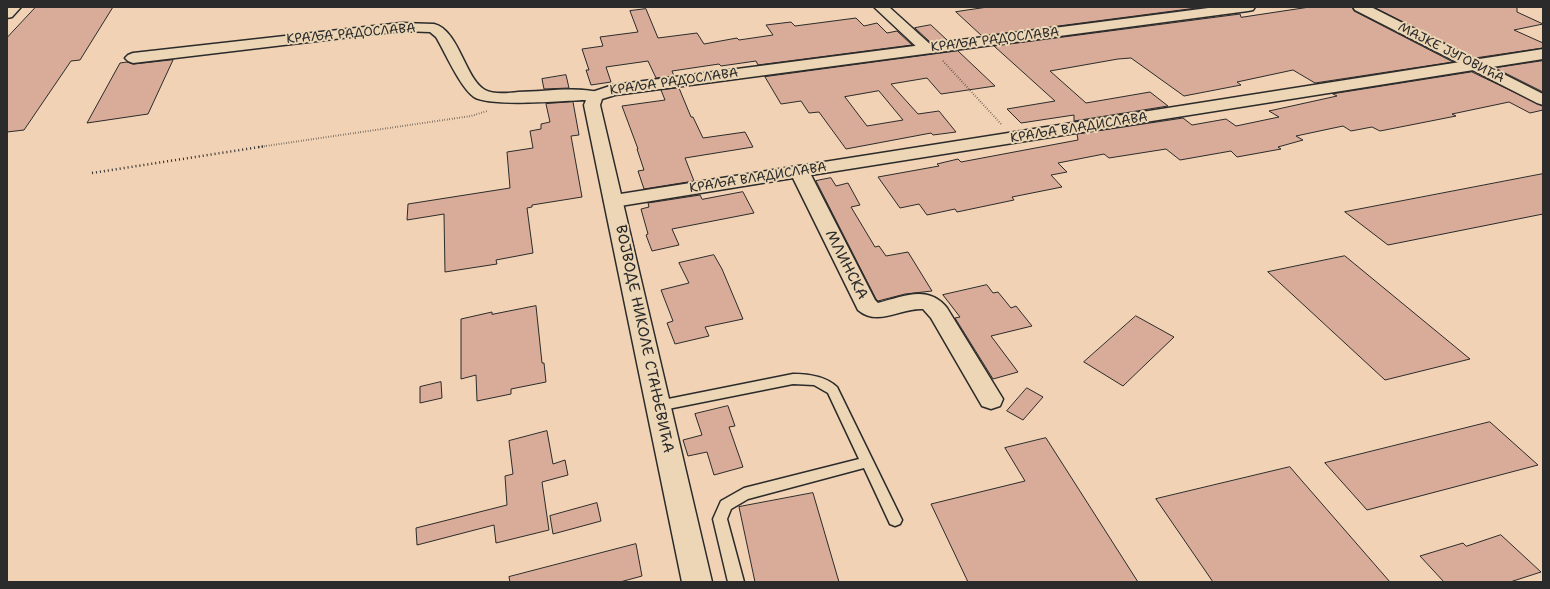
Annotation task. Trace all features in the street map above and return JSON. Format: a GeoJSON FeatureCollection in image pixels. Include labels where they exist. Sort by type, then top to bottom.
{"type":"FeatureCollection","features":[{"type":"Feature","properties":{"kind":"street"},"geometry":{"type":"LineString","coordinates":[[7,14],[14,7]]}},
{"type":"Feature","properties":{"kind":"street"},"geometry":{"type":"LineString","coordinates":[[882,7],[928,48]]}},
{"type":"Feature","properties":{"kind":"street","name":"КРАЉА РАДОСЛАВА"},"geometry":{"type":"LineString","coordinates":[[133,58],[366,30],[420,27],[434,28],[442,34],[474,90],[480,94],[490,97],[510,98],[567,95],[595,96],[613,90],[1248,7]]}},
{"type":"Feature","properties":{"kind":"street","name":"МАЈКЕ ЈУГОВИЋА"},"geometry":{"type":"LineString","coordinates":[[1360,7],[1543,100]]}},
{"type":"Feature","properties":{"kind":"street","name":"КРАЉА ВЛАДИСЛАВА"},"geometry":{"type":"LineString","coordinates":[[614,201],[1543,54]]}},
{"type":"Feature","properties":{"kind":"street","name":"ВОЈВОДЕ НИКОЛЕ СТАЊЕВИЋА"},"geometry":{"type":"LineString","coordinates":[[595,96],[592,105],[697,582]]}},
{"type":"Feature","properties":{"kind":"street","name":"МЛИНСКА"},"geometry":{"type":"LineString","coordinates":[[799,171],[866,305],[872,310],[877,311],[916,302],[927,302],[931,304],[939,312],[991,399]]}},
{"type":"Feature","properties":{"kind":"lane"},"geometry":{"type":"LineString","coordinates":[[658,406],[793,379],[805,378],[828,384],[833,390],[895,520]]}},
{"type":"Feature","properties":{"kind":"lane"},"geometry":{"type":"LineString","coordinates":[[736,582],[720,519],[726,505],[744,494],[867,462]]}},
{"type":"Feature","properties":{"kind":"path"},"geometry":{"type":"LineString","coordinates":[[928,48],[1015,138]]}},
{"type":"Feature","properties":{"kind":"path"},"geometry":{"type":"LineString","coordinates":[[92,173],[273,144],[471,116],[493,109],[510,98]]}},
{"type":"Feature","properties":{"kind":"building"},"geometry":{"type":"Polygon","coordinates":[[[36,7],[113,7],[80,60],[71,61],[24,130],[7,132],[7,38],[36,7]]]}},
{"type":"Feature","properties":{"kind":"building"},"geometry":{"type":"Polygon","coordinates":[[[988,7],[1204,7],[982,36],[956,12],[988,7]]]}},
{"type":"Feature","properties":{"kind":"building"},"geometry":{"type":"Polygon","coordinates":[[[1310,7],[1352,7],[1354,11],[1453,62],[1315,83],[1293,70],[1237,82],[1241,85],[1184,96],[1131,58],[1118,59],[1050,71],[1086,103],[1150,92],[1168,106],[1074,121],[1074,115],[1021,123],[1007,109],[1055,101],[994,46],[1240,14],[1241,17],[1310,7]]]}},
{"type":"Feature","properties":{"kind":"building"},"geometry":{"type":"Polygon","coordinates":[[[1374,7],[1517,7],[1517,12],[1543,24],[1514,30],[1543,43],[1543,48],[1475,58],[1374,7]]]}},
{"type":"Feature","properties":{"kind":"building"},"geometry":{"type":"Polygon","coordinates":[[[646,9],[658,38],[697,33],[704,44],[737,38],[739,40],[773,35],[766,25],[791,22],[795,26],[856,18],[864,26],[877,23],[887,33],[897,31],[912,45],[758,65],[756,61],[721,66],[719,64],[672,71],[674,76],[656,78],[648,61],[606,67],[611,82],[591,85],[586,70],[589,70],[582,49],[603,46],[600,37],[638,32],[630,11],[646,9]]]}},
{"type":"Feature","properties":{"kind":"building"},"geometry":{"type":"Polygon","coordinates":[[[931,25],[947,40],[930,42],[915,28],[931,25]]]}},
{"type":"Feature","properties":{"kind":"building"},"geometry":{"type":"Polygon","coordinates":[[[958,51],[995,86],[941,94],[927,78],[891,84],[918,114],[939,111],[956,132],[933,135],[931,133],[846,149],[819,112],[809,113],[801,101],[781,104],[765,77],[958,51]],[[879,91],[845,97],[867,126],[903,120],[879,91]]]}},
{"type":"Feature","properties":{"kind":"building"},"geometry":{"type":"Polygon","coordinates":[[[173,60],[148,114],[87,123],[120,63],[127,62],[133,64],[173,60]]]}},
{"type":"Feature","properties":{"kind":"building"},"geometry":{"type":"Polygon","coordinates":[[[1543,61],[1543,92],[1495,68],[1543,61]]]}},
{"type":"Feature","properties":{"kind":"building"},"geometry":{"type":"Polygon","coordinates":[[[1472,72],[1543,106],[1543,110],[1530,113],[1509,102],[1452,114],[1456,116],[1380,131],[1372,127],[1351,131],[1343,126],[1296,136],[1303,140],[1278,147],[1281,149],[1237,157],[1231,151],[1180,160],[1166,149],[1109,158],[1104,154],[1058,163],[1067,172],[1051,175],[1062,187],[1012,197],[1014,200],[957,212],[955,209],[927,215],[919,204],[900,208],[878,177],[939,166],[937,164],[958,159],[961,162],[1078,140],[1077,134],[1183,118],[1192,125],[1226,119],[1236,126],[1279,117],[1269,111],[1337,96],[1333,94],[1472,72]]]}},
{"type":"Feature","properties":{"kind":"building"},"geometry":{"type":"Polygon","coordinates":[[[566,75],[569,88],[544,89],[542,79],[566,75]]]}},
{"type":"Feature","properties":{"kind":"building"},"geometry":{"type":"Polygon","coordinates":[[[679,88],[691,117],[693,117],[703,138],[745,132],[753,147],[685,158],[694,181],[644,189],[638,171],[644,170],[622,106],[665,100],[661,90],[679,88]]]}},
{"type":"Feature","properties":{"kind":"building"},"geometry":{"type":"Polygon","coordinates":[[[573,102],[579,135],[571,136],[582,197],[532,205],[532,207],[527,208],[533,253],[496,260],[497,264],[445,272],[444,214],[407,220],[408,204],[510,188],[507,152],[533,148],[530,131],[541,129],[541,124],[550,122],[546,104],[573,102]]]}},
{"type":"Feature","properties":{"kind":"building"},"geometry":{"type":"Polygon","coordinates":[[[1543,174],[1543,214],[1388,245],[1345,212],[1543,174]]]}},
{"type":"Feature","properties":{"kind":"building"},"geometry":{"type":"Polygon","coordinates":[[[831,178],[836,186],[848,183],[860,205],[851,207],[875,247],[879,246],[886,256],[908,252],[932,291],[905,294],[878,301],[876,299],[816,181],[831,178]]]}},
{"type":"Feature","properties":{"kind":"building"},"geometry":{"type":"Polygon","coordinates":[[[743,192],[754,213],[672,229],[679,245],[652,251],[646,235],[648,234],[641,209],[649,207],[648,203],[700,195],[702,199],[743,192]]]}},
{"type":"Feature","properties":{"kind":"building"},"geometry":{"type":"Polygon","coordinates":[[[714,255],[722,269],[743,319],[705,327],[709,336],[675,344],[667,323],[673,321],[661,290],[689,283],[679,263],[714,255]]]}},
{"type":"Feature","properties":{"kind":"building"},"geometry":{"type":"Polygon","coordinates":[[[1345,256],[1470,359],[1385,380],[1268,272],[1345,256]]]}},
{"type":"Feature","properties":{"kind":"building"},"geometry":{"type":"Polygon","coordinates":[[[987,285],[993,293],[998,292],[1011,308],[1016,306],[1032,326],[991,336],[1018,372],[993,379],[955,318],[960,317],[943,295],[987,285]]]}},
{"type":"Feature","properties":{"kind":"building"},"geometry":{"type":"Polygon","coordinates":[[[536,306],[542,363],[544,363],[546,382],[511,389],[511,394],[477,401],[476,375],[461,379],[461,319],[492,312],[492,314],[536,306]]]}},
{"type":"Feature","properties":{"kind":"building"},"geometry":{"type":"Polygon","coordinates":[[[1136,316],[1174,337],[1123,386],[1084,362],[1136,316]]]}},
{"type":"Feature","properties":{"kind":"building"},"geometry":{"type":"Polygon","coordinates":[[[441,382],[442,398],[420,403],[420,387],[441,382]]]}},
{"type":"Feature","properties":{"kind":"building"},"geometry":{"type":"Polygon","coordinates":[[[1027,388],[1043,397],[1023,420],[1007,411],[1027,388]]]}},
{"type":"Feature","properties":{"kind":"building"},"geometry":{"type":"Polygon","coordinates":[[[728,406],[735,426],[729,427],[743,467],[714,475],[707,452],[688,456],[683,440],[702,435],[695,414],[728,406]]]}},
{"type":"Feature","properties":{"kind":"building"},"geometry":{"type":"Polygon","coordinates":[[[1490,422],[1538,465],[1367,510],[1325,463],[1490,422]]]}},
{"type":"Feature","properties":{"kind":"building"},"geometry":{"type":"Polygon","coordinates":[[[547,431],[553,464],[565,460],[568,475],[542,482],[549,530],[496,543],[494,525],[417,545],[416,528],[507,505],[505,476],[513,474],[509,441],[547,431]]]}},
{"type":"Feature","properties":{"kind":"building"},"geometry":{"type":"Polygon","coordinates":[[[1046,438],[1138,582],[968,582],[931,504],[1025,481],[1005,448],[1046,438]]]}},
{"type":"Feature","properties":{"kind":"building"},"geometry":{"type":"Polygon","coordinates":[[[1290,467],[1390,582],[1213,582],[1156,499],[1290,467]]]}},
{"type":"Feature","properties":{"kind":"building"},"geometry":{"type":"Polygon","coordinates":[[[813,493],[839,582],[755,582],[739,507],[813,493]]]}},
{"type":"Feature","properties":{"kind":"building"},"geometry":{"type":"Polygon","coordinates":[[[597,503],[601,521],[553,534],[550,516],[597,503]]]}},
{"type":"Feature","properties":{"kind":"building"},"geometry":{"type":"Polygon","coordinates":[[[1501,535],[1541,572],[1510,582],[1444,582],[1420,556],[1463,543],[1466,546],[1501,535]]]}},
{"type":"Feature","properties":{"kind":"building"},"geometry":{"type":"Polygon","coordinates":[[[636,544],[642,576],[620,582],[510,582],[509,577],[636,544]]]}}]}
